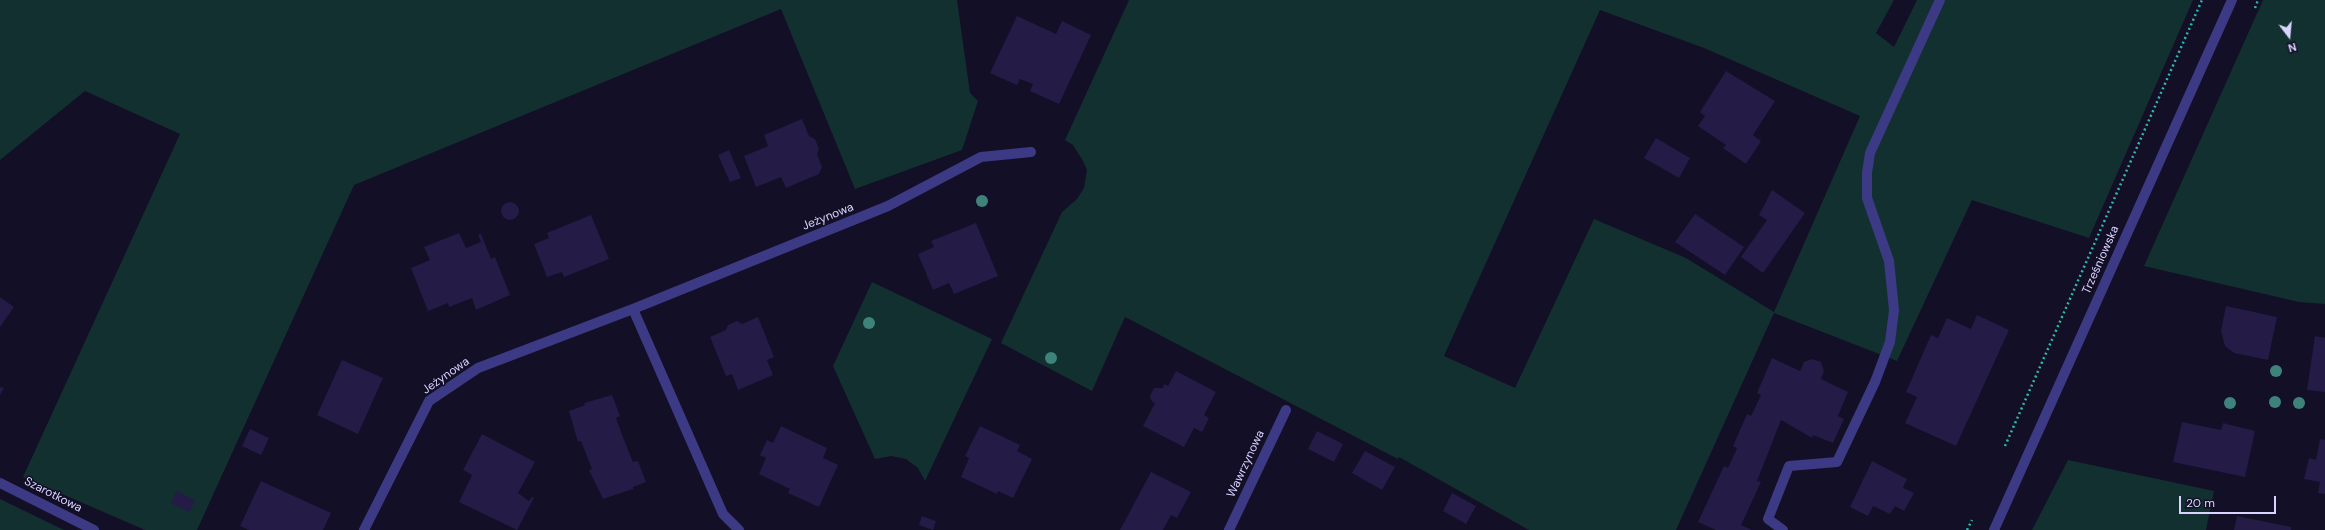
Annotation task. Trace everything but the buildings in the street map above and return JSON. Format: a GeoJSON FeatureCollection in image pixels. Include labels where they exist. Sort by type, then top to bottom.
{"type":"FeatureCollection","features":[{"type":"Feature","properties":{"kind":"street"},"geometry":{"type":"LineString","coordinates":[[1783,530],[1768,519],[1789,466],[1837,462],[1875,382],[1890,342],[1894,310],[1889,261],[1867,198],[1867,173],[1870,153],[1940,0]]}},
{"type":"Feature","properties":{"kind":"street","name":"Trześniowska"},"geometry":{"type":"LineString","coordinates":[[1994,530],[2232,0]]}},
{"type":"Feature","properties":{"kind":"street","name":"Jeżynowa"},"geometry":{"type":"LineString","coordinates":[[364,530],[429,401],[478,368],[634,309],[888,206],[981,157],[1031,152]]}},
{"type":"Feature","properties":{"kind":"street"},"geometry":{"type":"LineString","coordinates":[[634,309],[723,514],[739,530]]}},
{"type":"Feature","properties":{"kind":"street","name":"Wawrzynowa"},"geometry":{"type":"LineString","coordinates":[[1229,530],[1286,410]]}},
{"type":"Feature","properties":{"kind":"street","name":"Szarotkowa"},"geometry":{"type":"LineString","coordinates":[[0,483],[94,530]]}},
{"type":"Feature","properties":{"kind":"path"},"geometry":{"type":"LineString","coordinates":[[2002,452],[2202,0]]}},
{"type":"Feature","properties":{"kind":"path"},"geometry":{"type":"LineString","coordinates":[[1967,530],[1974,516]]}},
{"type":"Feature","properties":{"kind":"green space"},"geometry":{"type":"Polygon","coordinates":[[[0,0],[957,0],[970,93],[978,101],[962,150],[855,189],[781,9],[354,185],[197,530],[145,530],[23,477],[180,134],[85,91],[0,160],[0,0]]]}},
{"type":"Feature","properties":{"kind":"green space"},"geometry":{"type":"Polygon","coordinates":[[[1129,0],[1894,0],[1876,33],[1894,47],[1917,0],[2193,0],[2089,238],[1972,200],[1897,361],[1774,313],[1676,530],[1529,530],[1399,457],[1398,459],[1125,317],[1092,391],[1001,343],[1062,212],[1077,199],[1084,188],[1087,170],[1073,145],[1065,140],[1129,0]],[[1600,10],[1444,356],[1515,388],[1594,219],[1686,258],[1774,312],[1860,116],[1704,48],[1600,10]]]}},
{"type":"Feature","properties":{"kind":"green space"},"geometry":{"type":"Polygon","coordinates":[[[2263,0],[2325,0],[2325,304],[2299,302],[2144,266],[2263,0]]]}},
{"type":"Feature","properties":{"kind":"green space"},"geometry":{"type":"Polygon","coordinates":[[[872,282],[992,339],[925,481],[918,468],[906,459],[891,456],[875,459],[833,366],[872,282]]]}},
{"type":"Feature","properties":{"kind":"green space"},"geometry":{"type":"Polygon","coordinates":[[[2068,460],[2214,491],[2206,530],[2032,530],[2068,460]]]}},
{"type":"Feature","properties":{"kind":"green space"},"geometry":{"type":"Polygon","coordinates":[[[0,499],[64,530],[0,530],[0,499]]]}}]}
